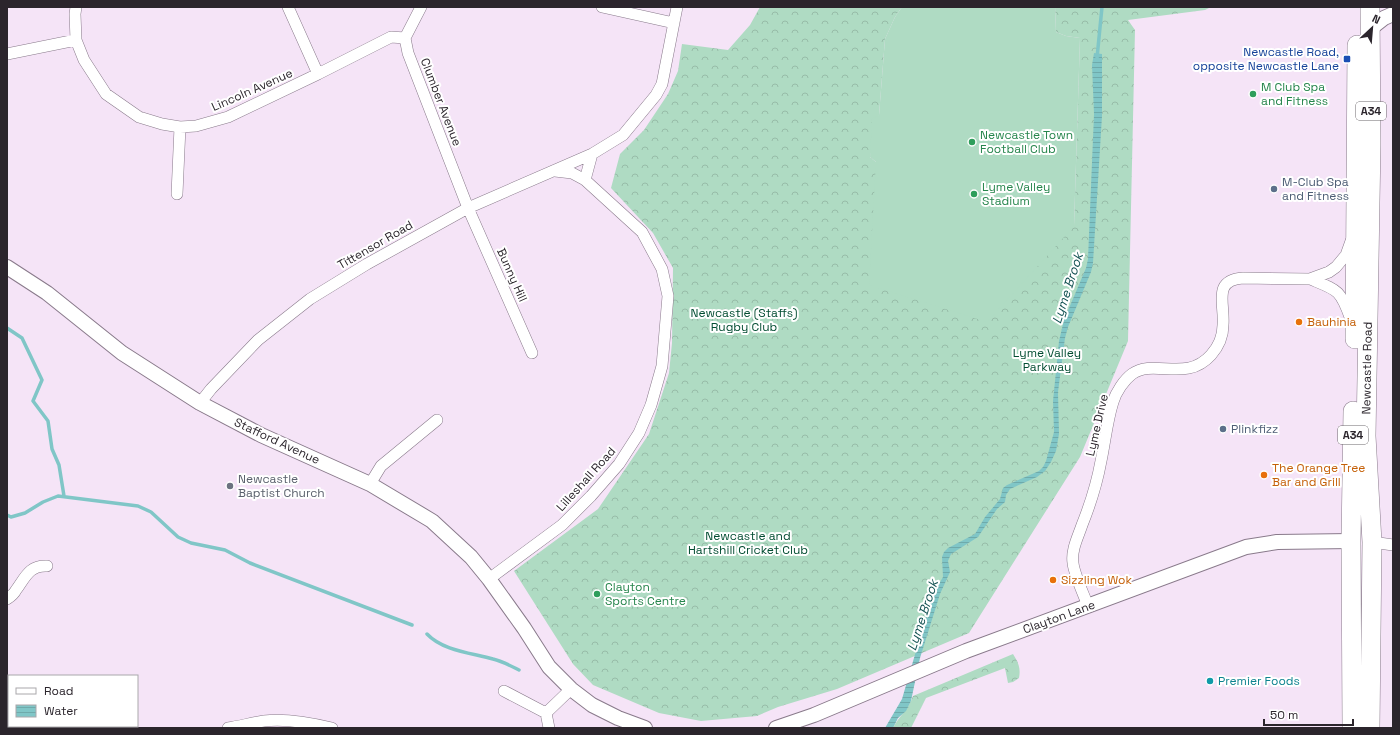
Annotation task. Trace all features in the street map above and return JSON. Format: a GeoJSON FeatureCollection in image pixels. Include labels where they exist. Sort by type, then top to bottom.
{"type":"FeatureCollection","features":[{"type":"Feature","properties":{"kind":"highway","name":"Newcastle Road"},"geometry":{"type":"LineString","coordinates":[[1352,728],[1351,541],[1355,328],[1357,7]]}},
{"type":"Feature","properties":{"kind":"highway","name":"Newcastle Road"},"geometry":{"type":"LineString","coordinates":[[1370,7],[1371,144],[1366,436],[1372,542],[1370,728]]}},
{"type":"Feature","properties":{"kind":"highway"},"geometry":{"type":"LineString","coordinates":[[1351,541],[1372,542]]}},
{"type":"Feature","properties":{"kind":"street","name":"Lincoln Avenue"},"geometry":{"type":"LineString","coordinates":[[76,7],[76,40],[84,60],[106,94],[139,117],[162,124],[180,127],[196,126],[228,117],[391,37],[405,38]]}},
{"type":"Feature","properties":{"kind":"street"},"geometry":{"type":"LineString","coordinates":[[288,7],[318,74]]}},
{"type":"Feature","properties":{"kind":"street"},"geometry":{"type":"LineString","coordinates":[[405,38],[421,7]]}},
{"type":"Feature","properties":{"kind":"street"},"geometry":{"type":"LineString","coordinates":[[602,7],[674,23]]}},
{"type":"Feature","properties":{"kind":"street","name":"Tittensor Road"},"geometry":{"type":"LineString","coordinates":[[200,403],[211,389],[258,340],[310,298],[367,264],[468,208],[513,187],[592,154],[623,135],[656,95],[662,84],[677,7]]}},
{"type":"Feature","properties":{"kind":"street"},"geometry":{"type":"LineString","coordinates":[[1370,29],[1384,18],[1393,14]]}},
{"type":"Feature","properties":{"kind":"street","name":"Clumber Avenue"},"geometry":{"type":"LineString","coordinates":[[405,38],[408,53],[468,208]]}},
{"type":"Feature","properties":{"kind":"street"},"geometry":{"type":"LineString","coordinates":[[7,54],[76,40]]}},
{"type":"Feature","properties":{"kind":"street"},"geometry":{"type":"LineString","coordinates":[[177,194],[180,127]]}},
{"type":"Feature","properties":{"kind":"street"},"geometry":{"type":"LineString","coordinates":[[585,180],[592,154]]}},
{"type":"Feature","properties":{"kind":"street","name":"Lilleshall Road"},"geometry":{"type":"LineString","coordinates":[[489,579],[562,525],[591,496],[619,464],[639,433],[651,405],[662,366],[668,296],[662,269],[642,232],[585,180],[572,173],[554,170]]}},
{"type":"Feature","properties":{"kind":"street","name":"Bunny Hill"},"geometry":{"type":"LineString","coordinates":[[468,208],[532,353]]}},
{"type":"Feature","properties":{"kind":"street","name":"Lyme Drive"},"geometry":{"type":"LineString","coordinates":[[1310,279],[1336,268],[1346,255],[1355,230]]}},
{"type":"Feature","properties":{"kind":"street","name":"Stafford Avenue"},"geometry":{"type":"LineString","coordinates":[[7,267],[47,293],[122,353],[200,403],[261,435],[370,484],[432,521],[489,579],[524,628],[549,667],[572,689],[616,723]]}},
{"type":"Feature","properties":{"kind":"street","name":"Lyme Drive"},"geometry":{"type":"LineString","coordinates":[[1088,606],[1073,564],[1073,549],[1085,517],[1101,464],[1113,402],[1130,375],[1144,369],[1186,369],[1195,367],[1210,356],[1222,337],[1224,324],[1222,293],[1224,286],[1235,278],[1310,279],[1335,289],[1344,299],[1355,328]]}},
{"type":"Feature","properties":{"kind":"street"},"geometry":{"type":"LineString","coordinates":[[370,484],[381,466],[437,420]]}},
{"type":"Feature","properties":{"kind":"street","name":"Clayton Lane"},"geometry":{"type":"LineString","coordinates":[[776,728],[814,715],[966,652],[1246,547],[1280,542],[1351,541]]}},
{"type":"Feature","properties":{"kind":"street"},"geometry":{"type":"LineString","coordinates":[[1372,542],[1393,545]]}},
{"type":"Feature","properties":{"kind":"street"},"geometry":{"type":"LineString","coordinates":[[7,600],[28,572],[41,566],[47,566]]}},
{"type":"Feature","properties":{"kind":"street"},"geometry":{"type":"LineString","coordinates":[[546,713],[572,689]]}},
{"type":"Feature","properties":{"kind":"street"},"geometry":{"type":"LineString","coordinates":[[504,691],[546,713]]}},
{"type":"Feature","properties":{"kind":"street"},"geometry":{"type":"LineString","coordinates":[[546,713],[549,728]]}},
{"type":"Feature","properties":{"kind":"street"},"geometry":{"type":"LineString","coordinates":[[228,728],[266,721],[288,721],[332,728]]}},
{"type":"Feature","properties":{"kind":"street"},"geometry":{"type":"LineString","coordinates":[[616,723],[645,728]]}},
{"type":"Feature","properties":{"kind":"green space"},"geometry":{"type":"Polygon","coordinates":[[[760,7],[902,7],[895,17],[885,39],[879,115],[870,157],[876,162],[1074,226],[1080,38],[1066,36],[1056,32],[1055,7],[1211,7],[1205,10],[1128,20],[1135,30],[1128,341],[1080,457],[969,633],[837,689],[778,707],[757,716],[701,721],[659,713],[593,685],[573,664],[514,571],[598,509],[649,434],[669,373],[672,343],[673,268],[653,233],[611,188],[620,154],[644,130],[668,94],[678,71],[682,44],[728,50],[750,25],[760,7]]]}},
{"type":"Feature","properties":{"kind":"green space","name":"Lyme Valley Stadium"},"geometry":{"type":"Polygon","coordinates":[[[902,7],[1055,7],[1056,32],[1066,36],[1080,38],[1074,226],[987,322],[869,285],[876,162],[870,157],[872,119],[879,115],[885,39],[895,17],[902,7]]]}},
{"type":"Feature","properties":{"kind":"green space"},"geometry":{"type":"Polygon","coordinates":[[[1013,654],[1018,662],[1020,671],[1019,678],[1013,682],[1008,683],[1005,668],[926,698],[911,728],[893,728],[909,705],[913,696],[1013,654]]]}},
{"type":"Feature","properties":{"kind":"water"},"geometry":{"type":"Polygon","coordinates":[[[1094,53],[1102,54],[1102,116],[1093,263],[1091,272],[1068,327],[1065,338],[1058,392],[1059,434],[1056,451],[1045,471],[1037,477],[1010,489],[1006,495],[1005,502],[997,509],[978,537],[951,554],[948,561],[950,572],[940,594],[920,658],[911,701],[906,711],[898,718],[893,728],[885,728],[902,699],[928,610],[936,589],[943,577],[942,557],[944,552],[948,548],[975,534],[985,517],[1000,499],[1003,488],[1039,471],[1046,461],[1054,432],[1053,401],[1059,341],[1064,320],[1086,268],[1088,259],[1094,114],[1092,65],[1094,53]]]}},
{"type":"Feature","properties":{"kind":"waterway","name":"Lyme Brook"},"geometry":{"type":"LineString","coordinates":[[1097,58],[1102,7]]}},
{"type":"Feature","properties":{"kind":"waterway"},"geometry":{"type":"LineString","coordinates":[[7,328],[22,338],[42,380],[33,401],[48,421],[52,449],[59,465],[64,496]]}},
{"type":"Feature","properties":{"kind":"waterway"},"geometry":{"type":"LineString","coordinates":[[7,515],[11,517],[25,513],[43,502],[58,496],[138,506],[151,512],[178,537],[191,543],[225,550],[250,563],[412,625]]}},
{"type":"Feature","properties":{"kind":"waterway"},"geometry":{"type":"LineString","coordinates":[[427,634],[434,640],[449,648],[496,660],[519,670]]}},
{"type":"Feature","properties":{"kind":"place","name":"Newcastle Road, opposite Newcastle Lane"},"geometry":{"type":"Point","coordinates":[1347,59]}},
{"type":"Feature","properties":{"kind":"place","name":"M Club Spa and Fitness"},"geometry":{"type":"Point","coordinates":[1253,94]}},
{"type":"Feature","properties":{"kind":"place","name":"Newcastle Town Football Club"},"geometry":{"type":"Point","coordinates":[972,142]}},
{"type":"Feature","properties":{"kind":"place","name":"M-Club Spa and Fitness"},"geometry":{"type":"Point","coordinates":[1274,189]}},
{"type":"Feature","properties":{"kind":"place","name":"Lyme Valley Stadium"},"geometry":{"type":"Point","coordinates":[974,194]}},
{"type":"Feature","properties":{"kind":"place","name":"Bauhinia"},"geometry":{"type":"Point","coordinates":[1299,322]}},
{"type":"Feature","properties":{"kind":"place","name":"Plinkfizz"},"geometry":{"type":"Point","coordinates":[1223,429]}},
{"type":"Feature","properties":{"kind":"place","name":"The Orange Tree Bar and Grill"},"geometry":{"type":"Point","coordinates":[1264,475]}},
{"type":"Feature","properties":{"kind":"place","name":"Newcastle Baptist Church"},"geometry":{"type":"Point","coordinates":[230,486]}},
{"type":"Feature","properties":{"kind":"place","name":"Sizzling Wok"},"geometry":{"type":"Point","coordinates":[1053,580]}},
{"type":"Feature","properties":{"kind":"place","name":"Clayton Sports Centre"},"geometry":{"type":"Point","coordinates":[597,594]}},
{"type":"Feature","properties":{"kind":"place","name":"Premier Foods"},"geometry":{"type":"Point","coordinates":[1210,681]}},
{"type":"Feature","properties":{"kind":"park label","name":"Newcastle (Staffs) Rugby Club"},"geometry":{"type":"Point","coordinates":[744,320]}},
{"type":"Feature","properties":{"kind":"park label","name":"Lyme Valley Parkway"},"geometry":{"type":"Point","coordinates":[1047,360]}},
{"type":"Feature","properties":{"kind":"park label","name":"Newcastle and Hartshill Cricket Club"},"geometry":{"type":"Point","coordinates":[748,543]}}]}
